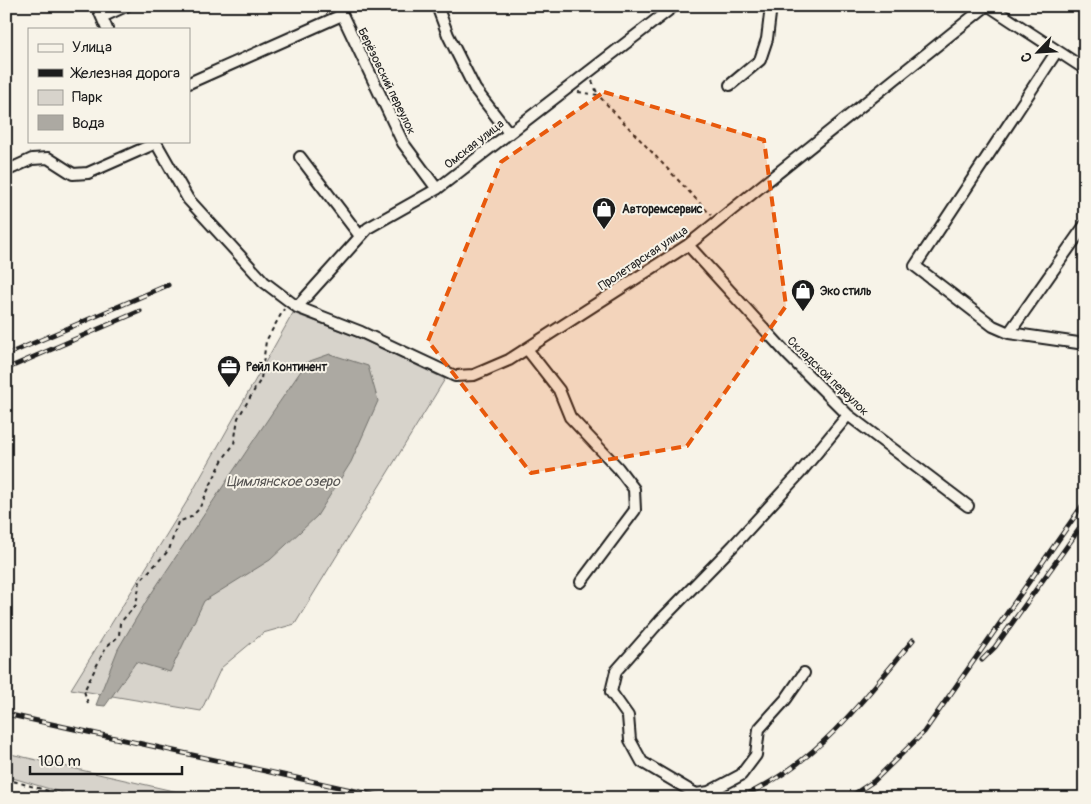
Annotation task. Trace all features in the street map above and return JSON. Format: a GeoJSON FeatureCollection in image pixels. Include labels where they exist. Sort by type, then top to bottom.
{"type":"FeatureCollection","features":[{"type":"Feature","properties":{"kind":"street"},"geometry":{"type":"LineString","coordinates":[[97,6],[107,28]]}},
{"type":"Feature","properties":{"kind":"street"},"geometry":{"type":"LineString","coordinates":[[102,17],[126,6]]}},
{"type":"Feature","properties":{"kind":"street"},"geometry":{"type":"LineString","coordinates":[[437,6],[448,36],[475,89],[508,133]]}},
{"type":"Feature","properties":{"kind":"street","name":"Омская улица"},"geometry":{"type":"LineString","coordinates":[[298,307],[368,228],[437,189],[674,6]]}},
{"type":"Feature","properties":{"kind":"street"},"geometry":{"type":"LineString","coordinates":[[730,85],[760,60],[767,39],[771,6]]}},
{"type":"Feature","properties":{"kind":"street"},"geometry":{"type":"LineString","coordinates":[[987,6],[1085,69]]}},
{"type":"Feature","properties":{"kind":"street","name":"Пролетарская улица"},"geometry":{"type":"LineString","coordinates":[[155,142],[188,199],[264,282],[288,300],[298,307],[361,332],[455,376],[474,375],[509,360],[688,245],[987,6]]}},
{"type":"Feature","properties":{"kind":"street"},"geometry":{"type":"LineString","coordinates":[[190,83],[340,11]]}},
{"type":"Feature","properties":{"kind":"street","name":"Берёзовский переулок"},"geometry":{"type":"LineString","coordinates":[[340,11],[403,143],[437,189]]}},
{"type":"Feature","properties":{"kind":"street"},"geometry":{"type":"LineString","coordinates":[[1058,51],[915,266],[993,326],[1010,333],[1085,344]]}},
{"type":"Feature","properties":{"kind":"street"},"geometry":{"type":"LineString","coordinates":[[6,171],[32,158],[48,158],[73,174],[88,173],[155,142]]}},
{"type":"Feature","properties":{"kind":"street"},"geometry":{"type":"LineString","coordinates":[[300,157],[360,236]]}},
{"type":"Feature","properties":{"kind":"street"},"geometry":{"type":"LineString","coordinates":[[1010,333],[1085,225]]}},
{"type":"Feature","properties":{"kind":"street","name":"Складской переулок"},"geometry":{"type":"LineString","coordinates":[[688,245],[788,355],[848,415],[968,506]]}},
{"type":"Feature","properties":{"kind":"street"},"geometry":{"type":"LineString","coordinates":[[527,348],[559,390],[570,417],[618,468],[634,489],[635,510],[580,582]]}},
{"type":"Feature","properties":{"kind":"street"},"geometry":{"type":"LineString","coordinates":[[804,672],[786,698],[759,729],[756,755],[741,775],[709,792],[696,794],[642,762],[630,740],[628,716],[611,692],[616,671],[660,621],[800,473],[848,415]]}},
{"type":"Feature","properties":{"kind":"path"},"geometry":{"type":"LineString","coordinates":[[588,73],[598,95],[716,221]]}},
{"type":"Feature","properties":{"kind":"path"},"geometry":{"type":"LineString","coordinates":[[566,90],[598,95]]}},
{"type":"Feature","properties":{"kind":"path"},"geometry":{"type":"LineString","coordinates":[[88,704],[84,691],[106,647],[119,636],[120,623],[136,605],[140,581],[169,550],[178,522],[191,517],[199,509],[223,459],[234,444],[238,418],[261,379],[266,341],[288,300]]}},
{"type":"Feature","properties":{"kind":"path"},"geometry":{"type":"LineString","coordinates":[[6,779],[73,798]]}},
{"type":"Feature","properties":{"kind":"highlighted area"},"geometry":{"type":"Polygon","coordinates":[[[604,92],[764,140],[786,306],[687,446],[531,473],[428,341],[501,162],[604,92]]]}},
{"type":"Feature","properties":{"kind":"green space"},"geometry":{"type":"Polygon","coordinates":[[[293,313],[359,338],[445,379],[295,624],[263,633],[221,668],[201,711],[71,689],[186,503],[293,313]]]}},
{"type":"Feature","properties":{"kind":"green space"},"geometry":{"type":"Polygon","coordinates":[[[6,753],[204,798],[80,798],[6,776],[6,753]]]}},
{"type":"Feature","properties":{"kind":"water","name":"Цимлянское озеро"},"geometry":{"type":"Polygon","coordinates":[[[330,354],[368,366],[378,401],[351,462],[317,516],[270,560],[204,601],[170,672],[136,662],[105,706],[96,705],[118,649],[147,600],[307,362],[330,354]]]}},
{"type":"Feature","properties":{"kind":"railway"},"geometry":{"type":"LineString","coordinates":[[6,355],[168,285]]}},
{"type":"Feature","properties":{"kind":"railway"},"geometry":{"type":"LineString","coordinates":[[6,369],[140,311]]}},
{"type":"Feature","properties":{"kind":"railway"},"geometry":{"type":"LineString","coordinates":[[848,798],[874,781],[924,732],[1082,506]]}},
{"type":"Feature","properties":{"kind":"railway"},"geometry":{"type":"LineString","coordinates":[[982,660],[995,647],[1085,521]]}},
{"type":"Feature","properties":{"kind":"railway"},"geometry":{"type":"LineString","coordinates":[[739,798],[766,784],[814,750],[855,709],[913,640]]}},
{"type":"Feature","properties":{"kind":"railway"},"geometry":{"type":"LineString","coordinates":[[6,714],[388,798]]}},
{"type":"Feature","properties":{"kind":"place","name":"Авторемсервис"},"geometry":{"type":"Point","coordinates":[604,230]}},
{"type":"Feature","properties":{"kind":"place","name":"Эко стиль"},"geometry":{"type":"Point","coordinates":[803,312]}},
{"type":"Feature","properties":{"kind":"place","name":"Рейл Континент"},"geometry":{"type":"Point","coordinates":[229,388]}}]}
